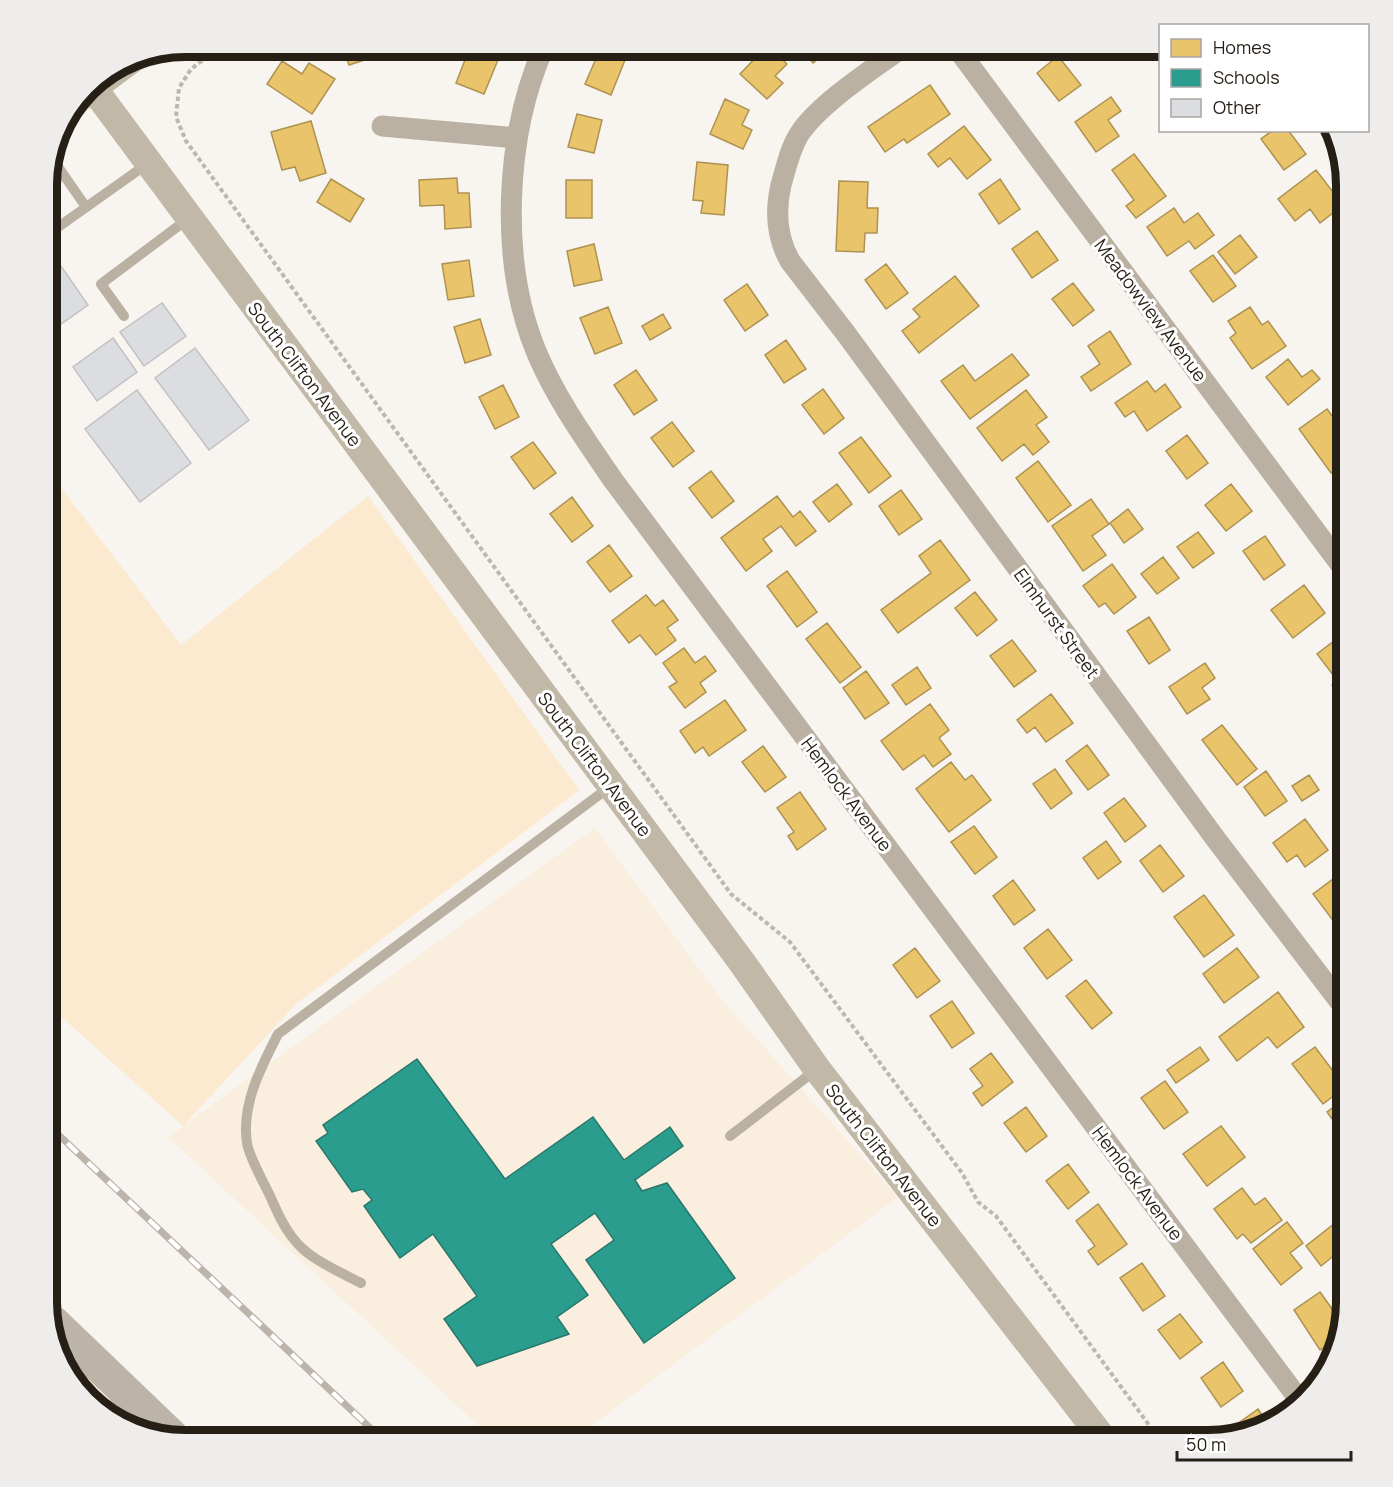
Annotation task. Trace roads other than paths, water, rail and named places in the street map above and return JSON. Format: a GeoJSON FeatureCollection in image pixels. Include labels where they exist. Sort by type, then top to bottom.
{"type":"FeatureCollection","features":[{"type":"Feature","properties":{"kind":"main road"},"geometry":{"type":"LineString","coordinates":[[59,1328],[164,1428]]}},
{"type":"Feature","properties":{"kind":"street","name":"Hemlock Avenue"},"geometry":{"type":"LineString","coordinates":[[540,57],[531,82],[517,138],[511,199],[519,290],[535,349],[548,377],[574,423],[613,480],[1296,1395]]}},
{"type":"Feature","properties":{"kind":"street","name":"Elmhurst Street"},"geometry":{"type":"LineString","coordinates":[[890,57],[823,108],[801,133],[787,162],[779,192],[779,230],[784,250],[1209,830],[1336,996]]}},
{"type":"Feature","properties":{"kind":"street","name":"Meadowview Avenue"},"geometry":{"type":"LineString","coordinates":[[963,57],[1336,557]]}},
{"type":"Feature","properties":{"kind":"street","name":"South Clifton Avenue"},"geometry":{"type":"LineString","coordinates":[[93,96],[189,217],[741,961],[818,1069],[1096,1430]]}},
{"type":"Feature","properties":{"kind":"street"},"geometry":{"type":"LineString","coordinates":[[382,126],[517,138]]}},
{"type":"Feature","properties":{"kind":"lane"},"geometry":{"type":"LineString","coordinates":[[57,228],[148,163]]}},
{"type":"Feature","properties":{"kind":"lane"},"geometry":{"type":"LineString","coordinates":[[58,167],[86,207]]}},
{"type":"Feature","properties":{"kind":"lane"},"geometry":{"type":"LineString","coordinates":[[124,316],[101,284],[189,217]]}},
{"type":"Feature","properties":{"kind":"lane"},"geometry":{"type":"LineString","coordinates":[[361,1283],[309,1255],[297,1244],[285,1228],[247,1145],[247,1109],[262,1064],[278,1034],[611,786]]}},
{"type":"Feature","properties":{"kind":"lane"},"geometry":{"type":"LineString","coordinates":[[730,1136],[818,1069]]}},
{"type":"Feature","properties":{"kind":"railway"},"geometry":{"type":"LineString","coordinates":[[57,1133],[372,1430]]}}]}
